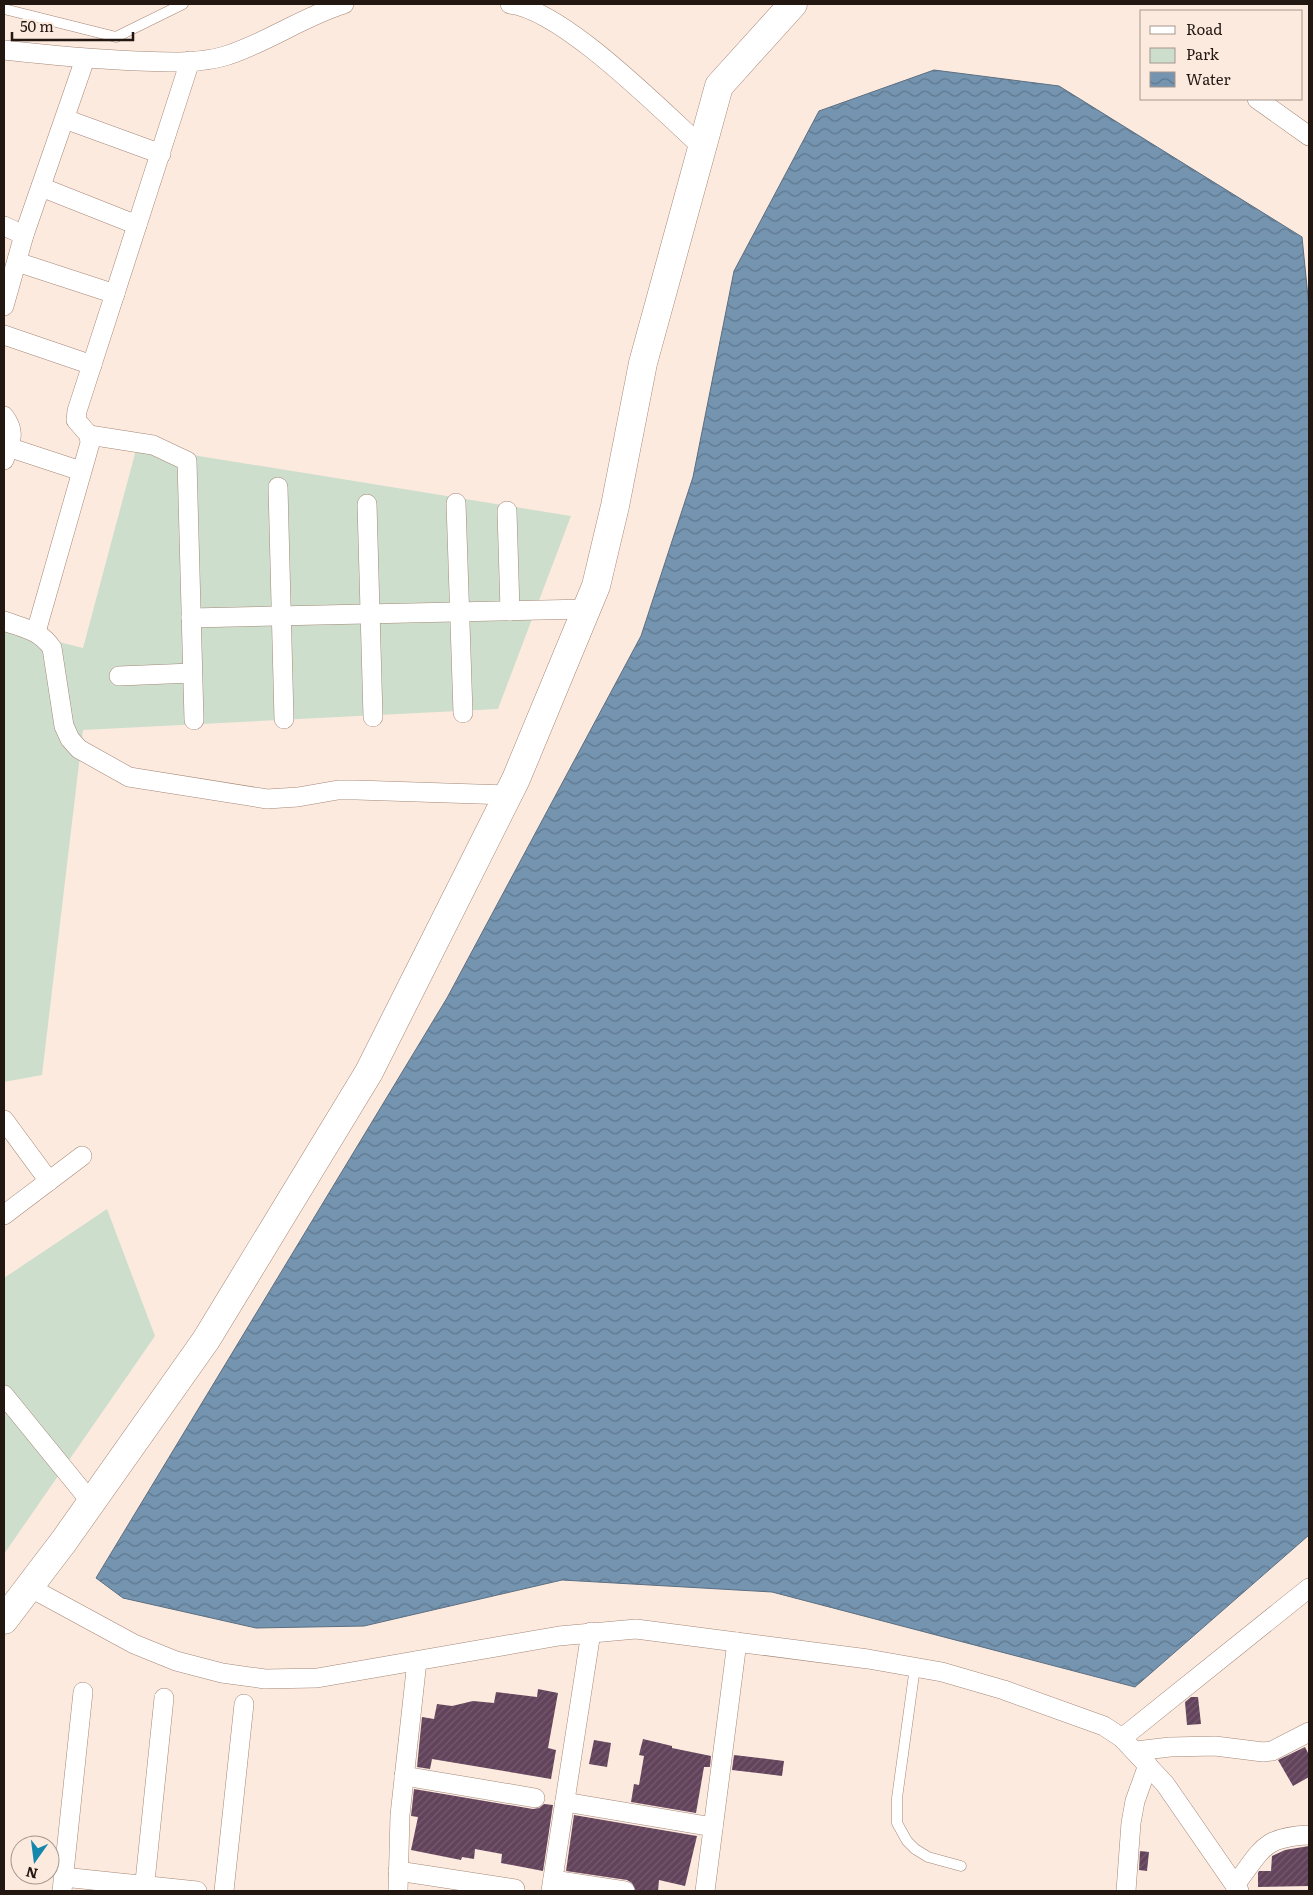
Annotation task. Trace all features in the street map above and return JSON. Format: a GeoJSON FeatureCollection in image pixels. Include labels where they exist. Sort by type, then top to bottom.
{"type":"FeatureCollection","features":[{"type":"Feature","properties":{"kind":"street"},"geometry":{"type":"LineString","coordinates":[[4,50],[85,59],[178,62],[223,56],[257,44],[320,11],[341,4]]}},
{"type":"Feature","properties":{"kind":"street"},"geometry":{"type":"LineString","coordinates":[[510,4],[520,5],[553,21],[600,56],[702,147]]}},
{"type":"Feature","properties":{"kind":"street"},"geometry":{"type":"LineString","coordinates":[[793,4],[719,86],[642,363],[615,506],[596,586],[508,795],[369,1072],[206,1340],[91,1502],[14,1600],[176,1661],[222,1673],[265,1679],[317,1678],[591,1632],[636,1629],[868,1659],[915,1667],[1004,1690],[1104,1726],[1129,1744],[1165,1784],[1237,1888],[1264,1848],[1276,1839],[1309,1835]]}},
{"type":"Feature","properties":{"kind":"street"},"geometry":{"type":"LineString","coordinates":[[4,306],[24,235],[85,59]]}},
{"type":"Feature","properties":{"kind":"street"},"geometry":{"type":"LineString","coordinates":[[36,632],[90,442],[89,435],[76,420],[77,411],[190,60]]}},
{"type":"Feature","properties":{"kind":"street"},"geometry":{"type":"LineString","coordinates":[[1258,100],[1309,136]]}},
{"type":"Feature","properties":{"kind":"street"},"geometry":{"type":"LineString","coordinates":[[64,119],[160,154]]}},
{"type":"Feature","properties":{"kind":"street"},"geometry":{"type":"LineString","coordinates":[[41,187],[137,225]]}},
{"type":"Feature","properties":{"kind":"street"},"geometry":{"type":"LineString","coordinates":[[4,226],[24,235]]}},
{"type":"Feature","properties":{"kind":"street"},"geometry":{"type":"LineString","coordinates":[[17,262],[115,294]]}},
{"type":"Feature","properties":{"kind":"street"},"geometry":{"type":"LineString","coordinates":[[4,335],[92,365]]}},
{"type":"Feature","properties":{"kind":"street"},"geometry":{"type":"LineString","coordinates":[[4,416],[11,426],[12,436],[6,454],[81,471]]}},
{"type":"Feature","properties":{"kind":"street"},"geometry":{"type":"LineString","coordinates":[[89,435],[153,445],[187,461],[194,720]]}},
{"type":"Feature","properties":{"kind":"street"},"geometry":{"type":"LineString","coordinates":[[278,487],[284,719]]}},
{"type":"Feature","properties":{"kind":"street"},"geometry":{"type":"LineString","coordinates":[[367,504],[373,717]]}},
{"type":"Feature","properties":{"kind":"street"},"geometry":{"type":"LineString","coordinates":[[456,504],[463,713]]}},
{"type":"Feature","properties":{"kind":"street"},"geometry":{"type":"LineString","coordinates":[[507,511],[510,611]]}},
{"type":"Feature","properties":{"kind":"street"},"geometry":{"type":"LineString","coordinates":[[191,618],[586,609]]}},
{"type":"Feature","properties":{"kind":"street"},"geometry":{"type":"LineString","coordinates":[[4,621],[45,637],[52,648],[64,726],[70,739],[79,749],[129,777],[267,799],[298,797],[338,790],[508,795]]}},
{"type":"Feature","properties":{"kind":"street"},"geometry":{"type":"LineString","coordinates":[[119,676],[192,673]]}},
{"type":"Feature","properties":{"kind":"street"},"geometry":{"type":"LineString","coordinates":[[4,1120],[49,1181]]}},
{"type":"Feature","properties":{"kind":"street"},"geometry":{"type":"LineString","coordinates":[[4,1215],[82,1156]]}},
{"type":"Feature","properties":{"kind":"street"},"geometry":{"type":"LineString","coordinates":[[4,1395],[91,1502]]}},
{"type":"Feature","properties":{"kind":"street"},"geometry":{"type":"LineString","coordinates":[[1129,1744],[1309,1588]]}},
{"type":"Feature","properties":{"kind":"street"},"geometry":{"type":"LineString","coordinates":[[591,1632],[552,1885],[625,1891]]}},
{"type":"Feature","properties":{"kind":"street"},"geometry":{"type":"LineString","coordinates":[[705,1891],[737,1642]]}},
{"type":"Feature","properties":{"kind":"street"},"geometry":{"type":"LineString","coordinates":[[398,1891],[404,1776],[417,1660]]}},
{"type":"Feature","properties":{"kind":"street"},"geometry":{"type":"LineString","coordinates":[[83,1692],[62,1884],[197,1891]]}},
{"type":"Feature","properties":{"kind":"street"},"geometry":{"type":"LineString","coordinates":[[144,1888],[164,1698]]}},
{"type":"Feature","properties":{"kind":"street"},"geometry":{"type":"LineString","coordinates":[[224,1891],[244,1704]]}},
{"type":"Feature","properties":{"kind":"street"},"geometry":{"type":"LineString","coordinates":[[1129,1744],[1170,1747],[1215,1746],[1263,1752],[1272,1751],[1309,1732]]}},
{"type":"Feature","properties":{"kind":"street"},"geometry":{"type":"LineString","coordinates":[[1126,1891],[1128,1845],[1132,1816],[1135,1801],[1148,1765]]}},
{"type":"Feature","properties":{"kind":"street"},"geometry":{"type":"LineString","coordinates":[[404,1776],[535,1798]]}},
{"type":"Feature","properties":{"kind":"street"},"geometry":{"type":"LineString","coordinates":[[565,1802],[713,1826]]}},
{"type":"Feature","properties":{"kind":"street"},"geometry":{"type":"LineString","coordinates":[[398,1872],[515,1889]]}},
{"type":"Feature","properties":{"kind":"lane"},"geometry":{"type":"LineString","coordinates":[[4,9],[116,37],[183,4]]}},
{"type":"Feature","properties":{"kind":"lane"},"geometry":{"type":"LineString","coordinates":[[915,1667],[897,1798],[898,1823],[906,1841],[915,1849],[928,1857],[960,1866]]}},
{"type":"Feature","properties":{"kind":"green space"},"geometry":{"type":"Polygon","coordinates":[[[137,446],[571,516],[498,709],[83,730],[42,1075],[4,1082],[4,628],[83,648],[137,446]]]}},
{"type":"Feature","properties":{"kind":"green space"},"geometry":{"type":"Polygon","coordinates":[[[107,1209],[155,1336],[4,1554],[4,1278],[107,1209]]]}},
{"type":"Feature","properties":{"kind":"water"},"geometry":{"type":"Polygon","coordinates":[[[934,70],[1059,86],[1302,237],[1309,307],[1309,1535],[1135,1687],[772,1592],[562,1580],[364,1626],[256,1628],[123,1598],[96,1578],[447,998],[641,636],[693,477],[734,271],[819,111],[934,70]]]}},
{"type":"Feature","properties":{"kind":"building"},"geometry":{"type":"Polygon","coordinates":[[[538,1689],[558,1693],[548,1748],[556,1750],[551,1779],[432,1759],[430,1769],[417,1767],[422,1717],[434,1719],[437,1704],[452,1706],[473,1701],[494,1703],[496,1692],[537,1697],[538,1689]]]}},
{"type":"Feature","properties":{"kind":"building"},"geometry":{"type":"Polygon","coordinates":[[[1191,1697],[1198,1697],[1201,1724],[1187,1725],[1185,1702],[1191,1697]]]}},
{"type":"Feature","properties":{"kind":"building"},"geometry":{"type":"Polygon","coordinates":[[[643,1739],[672,1746],[672,1748],[711,1756],[710,1767],[704,1767],[696,1813],[631,1802],[634,1784],[639,1785],[644,1756],[639,1755],[643,1739]]]}},
{"type":"Feature","properties":{"kind":"building"},"geometry":{"type":"Polygon","coordinates":[[[594,1740],[611,1743],[607,1767],[589,1764],[594,1740]]]}},
{"type":"Feature","properties":{"kind":"building"},"geometry":{"type":"Polygon","coordinates":[[[1305,1747],[1309,1755],[1309,1777],[1293,1786],[1278,1760],[1305,1747]]]}},
{"type":"Feature","properties":{"kind":"building"},"geometry":{"type":"Polygon","coordinates":[[[734,1755],[784,1761],[782,1776],[732,1770],[734,1755]]]}},
{"type":"Feature","properties":{"kind":"building"},"geometry":{"type":"Polygon","coordinates":[[[414,1789],[533,1809],[539,1808],[544,1804],[553,1805],[543,1871],[501,1863],[502,1854],[475,1849],[474,1859],[462,1857],[461,1860],[411,1850],[418,1817],[411,1816],[414,1789]]]}},
{"type":"Feature","properties":{"kind":"building"},"geometry":{"type":"Polygon","coordinates":[[[574,1815],[697,1836],[685,1886],[659,1880],[658,1891],[636,1891],[632,1883],[627,1880],[566,1871],[574,1815]]]}},
{"type":"Feature","properties":{"kind":"building"},"geometry":{"type":"Polygon","coordinates":[[[1309,1846],[1309,1886],[1258,1887],[1258,1873],[1259,1871],[1271,1871],[1272,1856],[1285,1850],[1309,1846]]]}},
{"type":"Feature","properties":{"kind":"building"},"geometry":{"type":"Polygon","coordinates":[[[1140,1851],[1149,1852],[1147,1871],[1139,1870],[1140,1851]]]}}]}
